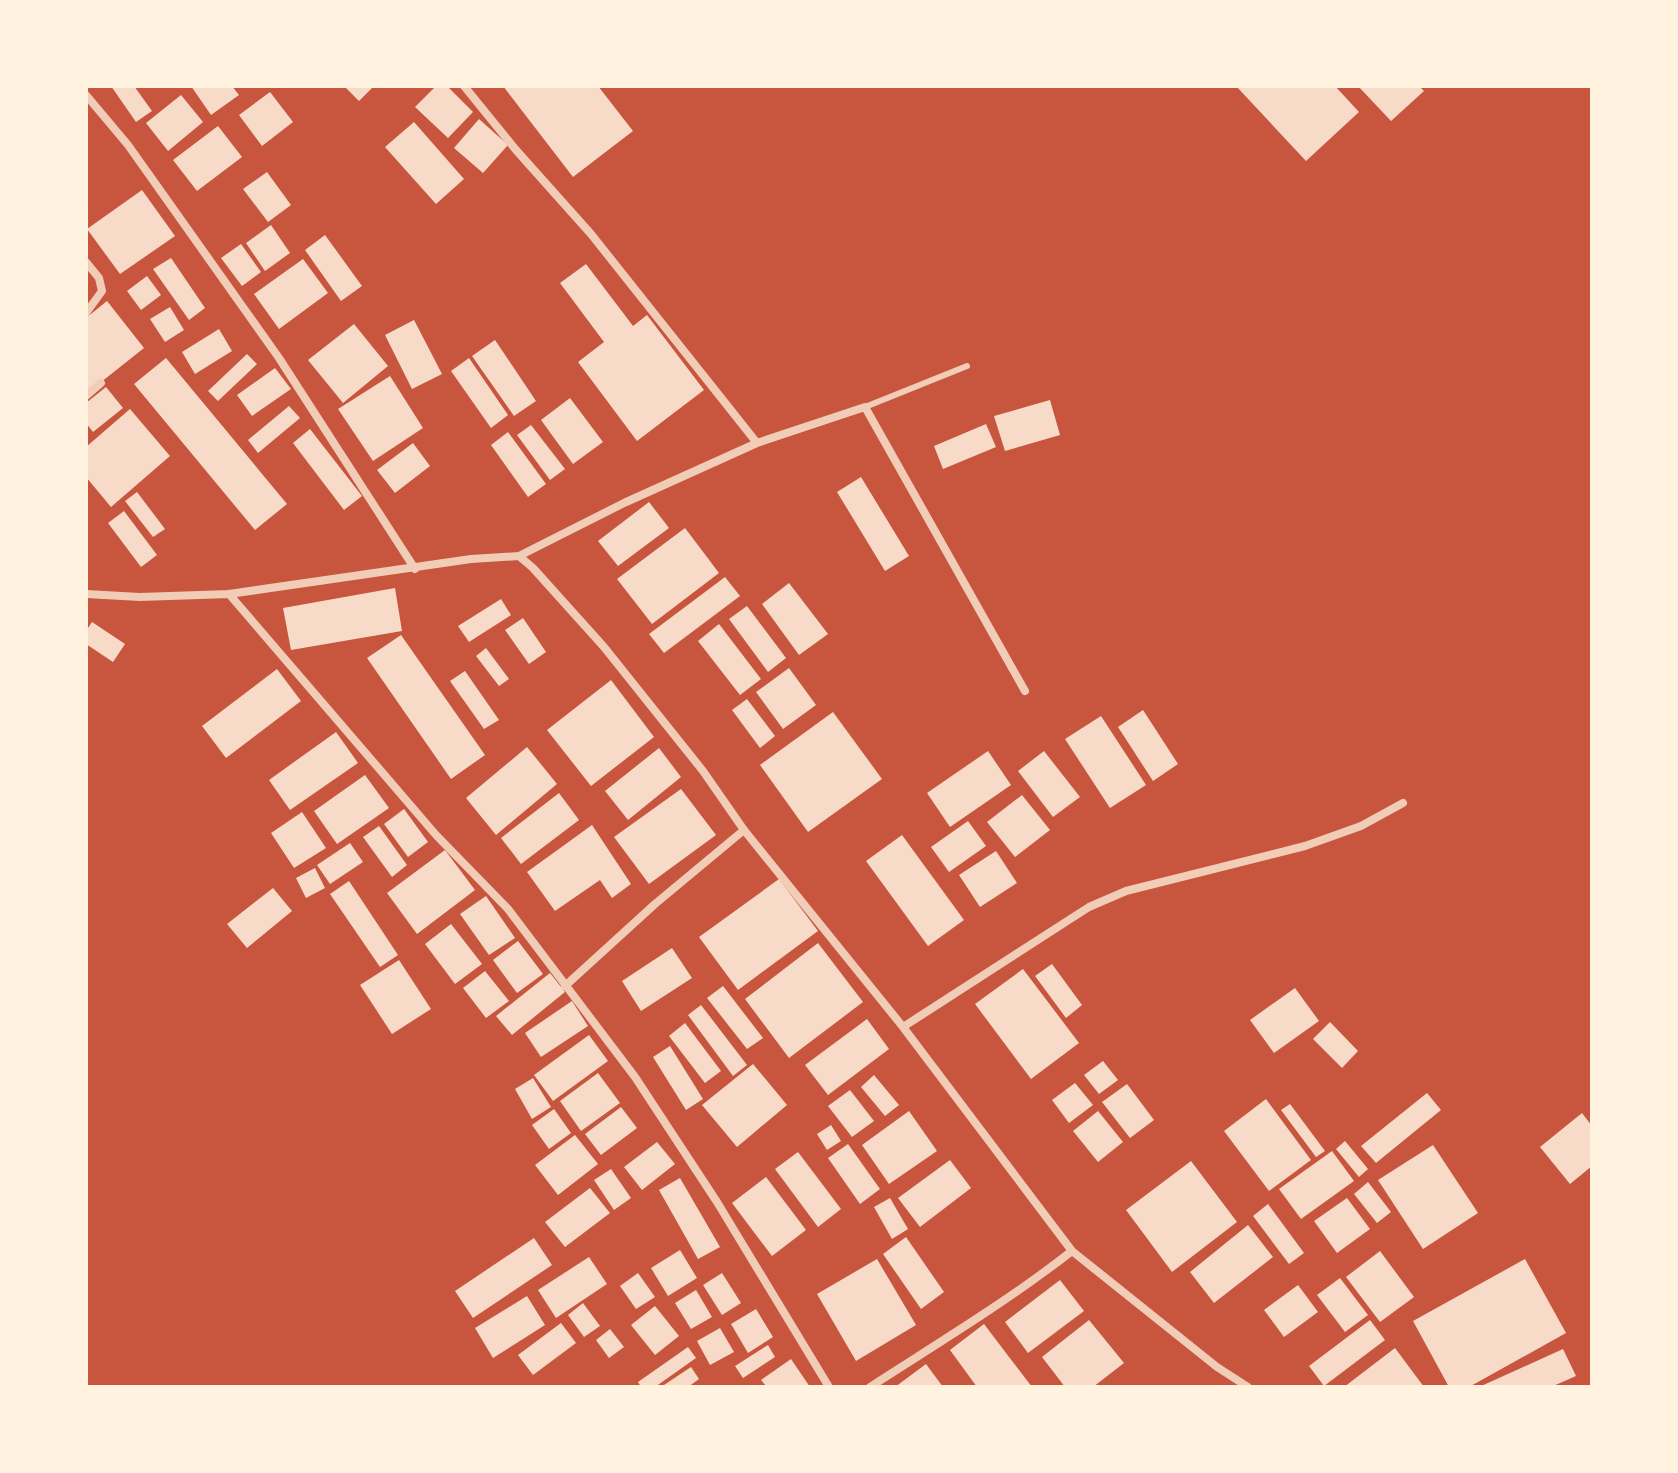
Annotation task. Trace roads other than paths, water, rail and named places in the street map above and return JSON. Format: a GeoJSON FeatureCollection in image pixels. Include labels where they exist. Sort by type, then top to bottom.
{"type":"FeatureCollection","features":[{"type":"Feature","properties":{"kind":"street"},"geometry":{"type":"LineString","coordinates":[[464,86],[591,234],[757,443]]}},
{"type":"Feature","properties":{"kind":"street"},"geometry":{"type":"LineString","coordinates":[[86,95],[128,145],[279,358],[415,569]]}},
{"type":"Feature","properties":{"kind":"street"},"geometry":{"type":"LineString","coordinates":[[86,262],[99,278],[102,291],[86,313]]}},
{"type":"Feature","properties":{"kind":"street"},"geometry":{"type":"LineString","coordinates":[[86,396],[101,383]]}},
{"type":"Feature","properties":{"kind":"street"},"geometry":{"type":"LineString","coordinates":[[86,594],[140,597],[229,594],[318,579],[415,569],[471,559],[519,556],[624,503],[757,443],[865,407],[1025,691]]}},
{"type":"Feature","properties":{"kind":"street"},"geometry":{"type":"LineString","coordinates":[[519,556],[604,647],[703,771],[744,830],[903,1027],[1072,1251],[1217,1367],[1248,1387]]}},
{"type":"Feature","properties":{"kind":"street"},"geometry":{"type":"LineString","coordinates":[[229,594],[436,835],[508,909],[635,1077],[725,1215],[829,1387]]}},
{"type":"Feature","properties":{"kind":"street"},"geometry":{"type":"LineString","coordinates":[[903,1027],[1089,907],[1126,891],[1305,846],[1361,826],[1403,803]]}},
{"type":"Feature","properties":{"kind":"street"},"geometry":{"type":"LineString","coordinates":[[565,986],[655,904],[744,830]]}},
{"type":"Feature","properties":{"kind":"street"},"geometry":{"type":"LineString","coordinates":[[870,1387],[946,1336],[981,1317],[1072,1251]]}},
{"type":"Feature","properties":{"kind":"lane"},"geometry":{"type":"LineString","coordinates":[[865,407],[967,366]]}}]}
